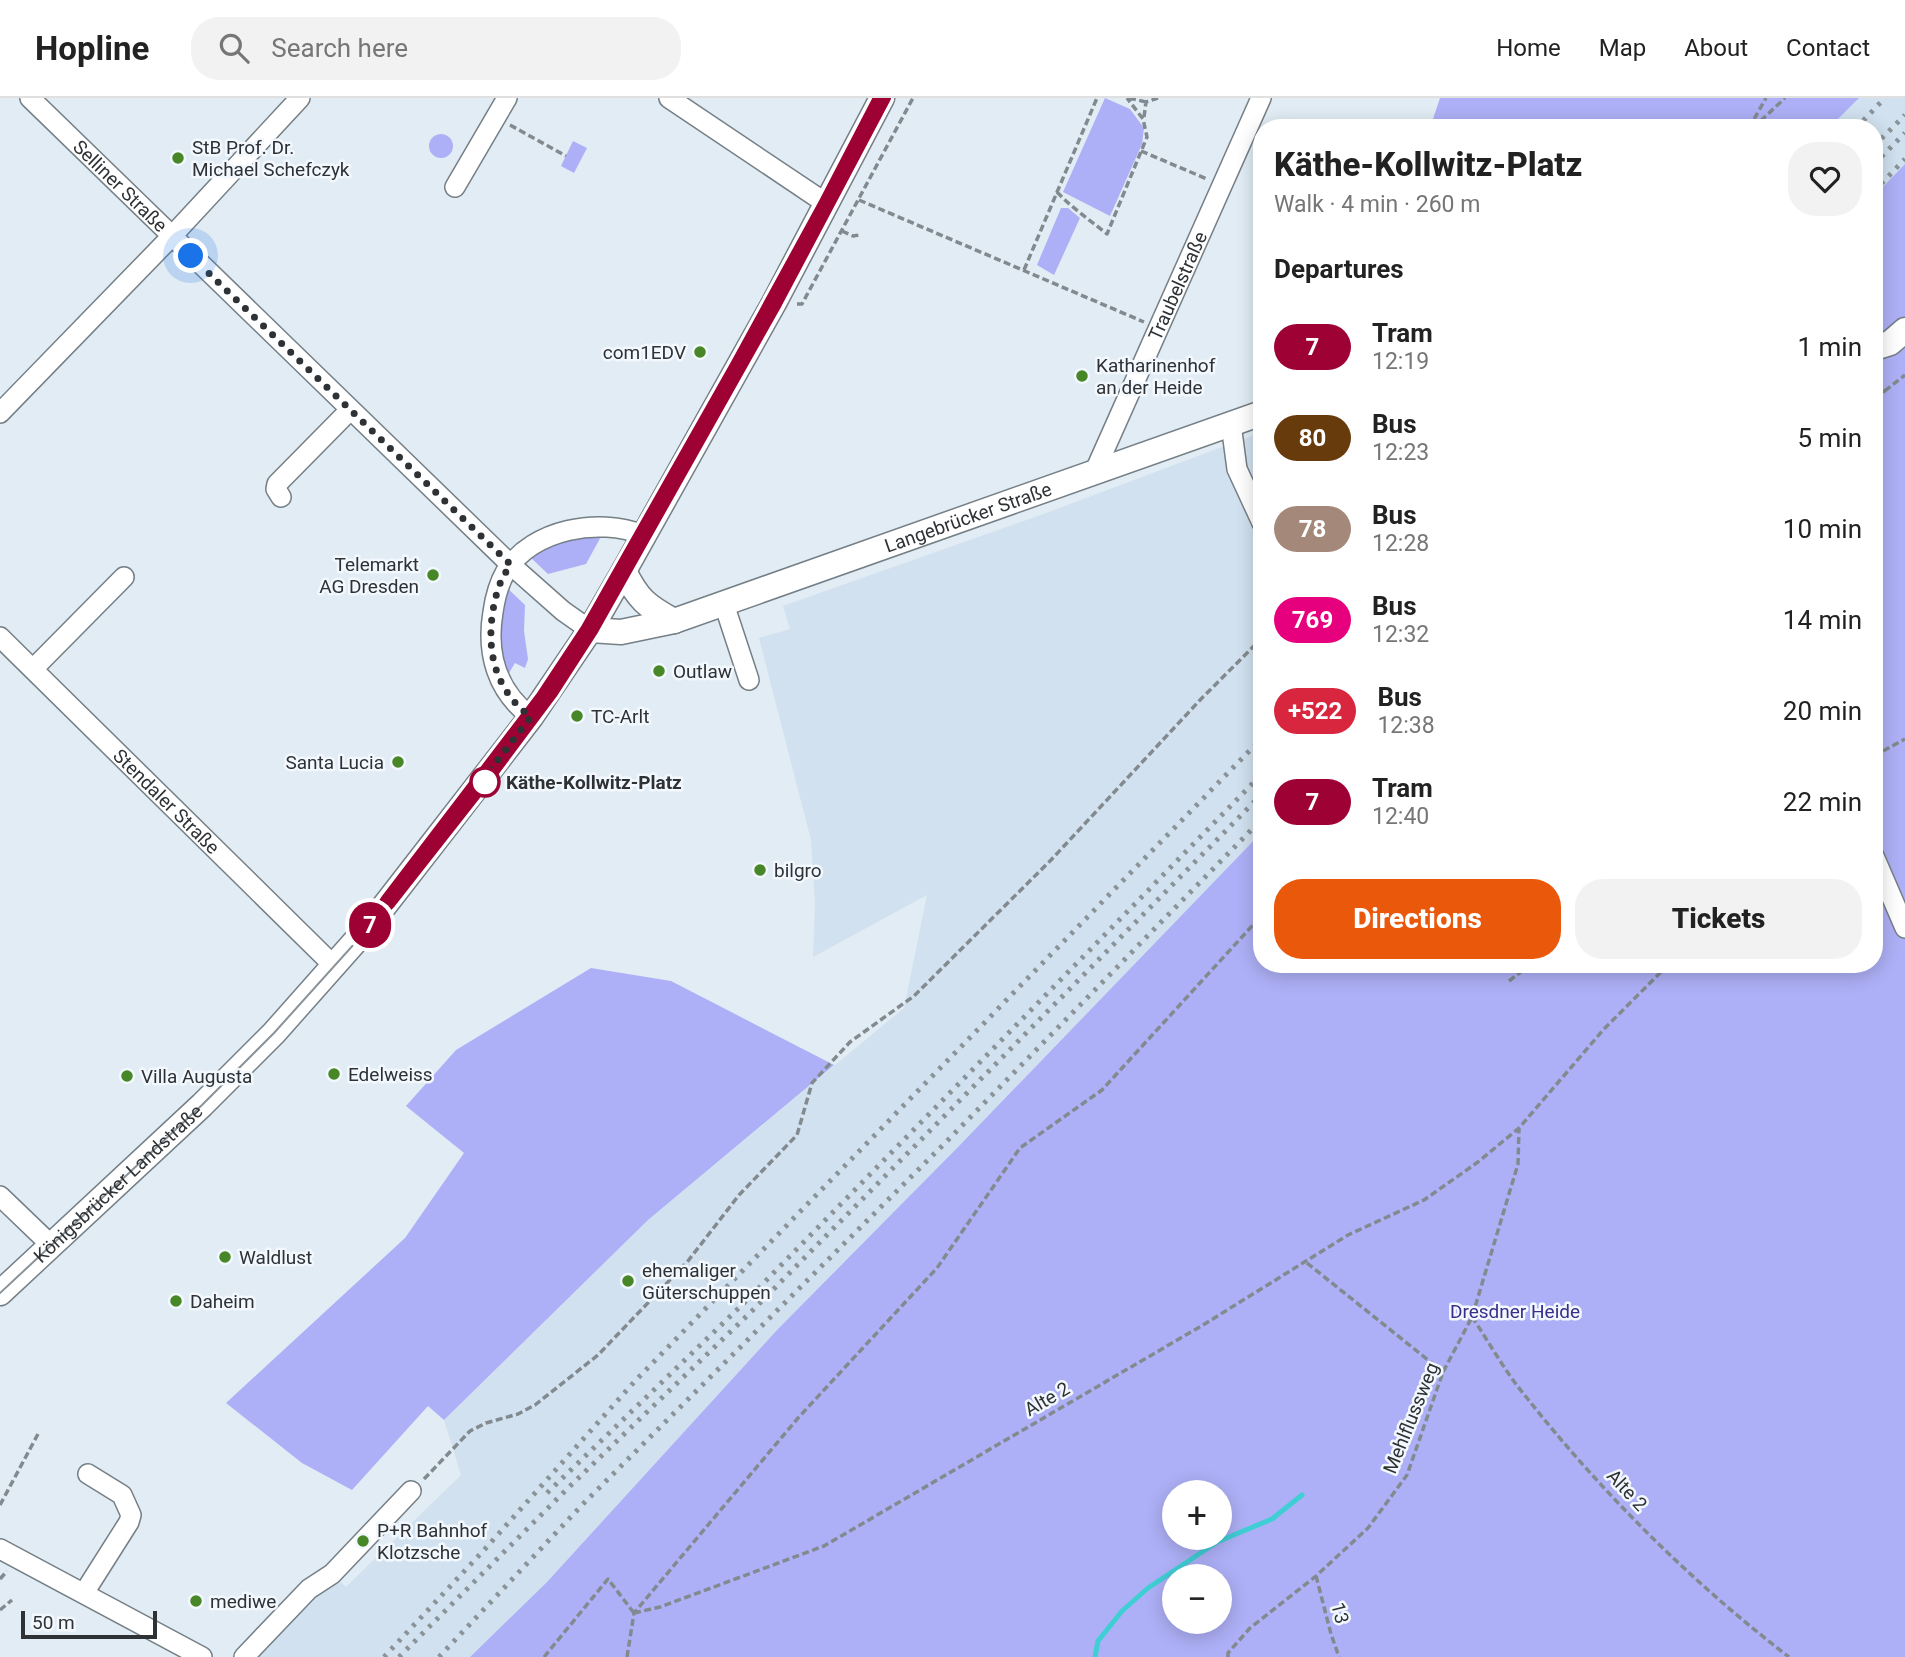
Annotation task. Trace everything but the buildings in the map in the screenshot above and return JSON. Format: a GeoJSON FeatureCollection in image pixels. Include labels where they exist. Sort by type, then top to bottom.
{"type":"FeatureCollection","features":[{"type":"Feature","properties":{"kind":"main road","name":"Königsbrücker Landstraße"},"geometry":{"type":"LineString","coordinates":[[0,1293],[202,1105],[274,1033],[368,927],[531,717],[590,630],[624,571],[774,303],[882,98]]}},
{"type":"Feature","properties":{"kind":"main road"},"geometry":{"type":"LineString","coordinates":[[1883,346],[1890,344],[1905,330]]}},
{"type":"Feature","properties":{"kind":"main road","name":"Langebrücker Straße"},"geometry":{"type":"LineString","coordinates":[[590,630],[621,632],[674,621],[1253,415]]}},
{"type":"Feature","properties":{"kind":"main road"},"geometry":{"type":"LineString","coordinates":[[624,571],[639,599],[646,606],[674,621]]}},
{"type":"Feature","properties":{"kind":"street","name":"Selliner Straße"},"geometry":{"type":"LineString","coordinates":[[30,98],[515,569]]}},
{"type":"Feature","properties":{"kind":"street"},"geometry":{"type":"LineString","coordinates":[[0,413],[172,236],[300,98]]}},
{"type":"Feature","properties":{"kind":"street"},"geometry":{"type":"LineString","coordinates":[[456,187],[507,98]]}},
{"type":"Feature","properties":{"kind":"street"},"geometry":{"type":"LineString","coordinates":[[668,98],[827,204]]}},
{"type":"Feature","properties":{"kind":"street","name":"Traubelstraße"},"geometry":{"type":"LineString","coordinates":[[1094,472],[1261,98]]}},
{"type":"Feature","properties":{"kind":"street"},"geometry":{"type":"LineString","coordinates":[[281,497],[276,489],[277,484],[350,410]]}},
{"type":"Feature","properties":{"kind":"street"},"geometry":{"type":"LineString","coordinates":[[1231,424],[1237,470],[1253,504]]}},
{"type":"Feature","properties":{"kind":"street"},"geometry":{"type":"LineString","coordinates":[[531,717],[516,705],[503,689],[496,672],[491,635],[499,586],[534,545],[570,530],[601,527],[643,535]]}},
{"type":"Feature","properties":{"kind":"street"},"geometry":{"type":"LineString","coordinates":[[515,569],[590,630]]}},
{"type":"Feature","properties":{"kind":"street"},"geometry":{"type":"LineString","coordinates":[[33,669],[124,576]]}},
{"type":"Feature","properties":{"kind":"street"},"geometry":{"type":"LineString","coordinates":[[724,604],[749,680]]}},
{"type":"Feature","properties":{"kind":"street","name":"Stendaler Straße"},"geometry":{"type":"LineString","coordinates":[[0,637],[334,966]]}},
{"type":"Feature","properties":{"kind":"street"},"geometry":{"type":"LineString","coordinates":[[1883,877],[1905,928]]}},
{"type":"Feature","properties":{"kind":"street"},"geometry":{"type":"LineString","coordinates":[[0,1196],[51,1245]]}},
{"type":"Feature","properties":{"kind":"street"},"geometry":{"type":"LineString","coordinates":[[84,1593],[131,1515],[122,1495],[88,1474]]}},
{"type":"Feature","properties":{"kind":"street"},"geometry":{"type":"LineString","coordinates":[[244,1657],[309,1589],[332,1574],[411,1491]]}},
{"type":"Feature","properties":{"kind":"street"},"geometry":{"type":"LineString","coordinates":[[0,1549],[202,1657]]}},
{"type":"Feature","properties":{"kind":"path"},"geometry":{"type":"LineString","coordinates":[[774,303],[803,304],[913,98]]}},
{"type":"Feature","properties":{"kind":"path"},"geometry":{"type":"LineString","coordinates":[[1024,270],[1097,98]]}},
{"type":"Feature","properties":{"kind":"path"},"geometry":{"type":"LineString","coordinates":[[1128,98],[1146,102],[1158,98]]}},
{"type":"Feature","properties":{"kind":"path"},"geometry":{"type":"LineString","coordinates":[[1128,98],[1143,119]]}},
{"type":"Feature","properties":{"kind":"path"},"geometry":{"type":"LineString","coordinates":[[1756,119],[1766,98]]}},
{"type":"Feature","properties":{"kind":"path"},"geometry":{"type":"LineString","coordinates":[[1761,119],[1785,98]]}},
{"type":"Feature","properties":{"kind":"path"},"geometry":{"type":"LineString","coordinates":[[1058,192],[1070,206],[1078,209],[1107,234],[1147,137],[1143,119],[1146,102]]}},
{"type":"Feature","properties":{"kind":"path"},"geometry":{"type":"LineString","coordinates":[[496,117],[565,156]]}},
{"type":"Feature","properties":{"kind":"path"},"geometry":{"type":"LineString","coordinates":[[1141,151],[1222,185]]}},
{"type":"Feature","properties":{"kind":"path"},"geometry":{"type":"LineString","coordinates":[[859,200],[1159,328]]}},
{"type":"Feature","properties":{"kind":"path"},"geometry":{"type":"LineString","coordinates":[[842,231],[853,236],[859,234]]}},
{"type":"Feature","properties":{"kind":"path"},"geometry":{"type":"LineString","coordinates":[[1883,392],[1905,375]]}},
{"type":"Feature","properties":{"kind":"path"},"geometry":{"type":"LineString","coordinates":[[411,1491],[470,1431],[535,1405],[598,1355],[688,1261],[739,1195],[797,1135],[812,1083],[822,1072],[850,1042],[914,996],[1051,860],[1253,647]]}},
{"type":"Feature","properties":{"kind":"path"},"geometry":{"type":"LineString","coordinates":[[1883,751],[1905,739]]}},
{"type":"Feature","properties":{"kind":"path"},"geometry":{"type":"LineString","coordinates":[[627,1657],[634,1613],[798,1418],[937,1268],[1020,1148],[1102,1090],[1253,925]]}},
{"type":"Feature","properties":{"kind":"path"},"geometry":{"type":"LineString","coordinates":[[1509,981],[1519,973]]}},
{"type":"Feature","properties":{"kind":"path","name":"Alte 2"},"geometry":{"type":"LineString","coordinates":[[634,1613],[660,1607],[824,1546],[1307,1263],[1348,1235],[1424,1200],[1478,1162],[1519,1128],[1604,1029],[1660,973]]}},
{"type":"Feature","properties":{"kind":"path","name":"Mehlflussweg"},"geometry":{"type":"LineString","coordinates":[[1228,1657],[1228,1653],[1250,1628],[1316,1576],[1368,1528],[1407,1475],[1443,1372],[1472,1317],[1518,1164],[1519,1128]]}},
{"type":"Feature","properties":{"kind":"path"},"geometry":{"type":"LineString","coordinates":[[1307,1263],[1443,1372]]}},
{"type":"Feature","properties":{"kind":"path","name":"Alte 2"},"geometry":{"type":"LineString","coordinates":[[1472,1317],[1521,1392],[1621,1507],[1732,1613],[1789,1657]]}},
{"type":"Feature","properties":{"kind":"path"},"geometry":{"type":"LineString","coordinates":[[0,1505],[37,1434]]}},
{"type":"Feature","properties":{"kind":"path","name":"13"},"geometry":{"type":"LineString","coordinates":[[1316,1576],[1339,1657]]}},
{"type":"Feature","properties":{"kind":"path"},"geometry":{"type":"LineString","coordinates":[[544,1657],[608,1579],[634,1613]]}},
{"type":"Feature","properties":{"kind":"path"},"geometry":{"type":"LineString","coordinates":[[0,1610],[12,1600]]}},
{"type":"Feature","properties":{"kind":"shaded area"},"geometry":{"type":"Polygon","coordinates":[[[1859,98],[1905,98],[1905,164],[1883,187],[1883,119],[1838,119],[1859,98]]]}},
{"type":"Feature","properties":{"kind":"shaded area"},"geometry":{"type":"Polygon","coordinates":[[[1253,435],[1253,841],[777,1330],[547,1582],[470,1657],[257,1657],[301,1608],[338,1579],[346,1587],[461,1475],[444,1420],[648,1220],[904,1008],[927,895],[813,957],[815,904],[811,840],[759,638],[790,629],[783,606],[1038,516],[1253,435]]]}},
{"type":"Feature","properties":{"kind":"green space"},"geometry":{"type":"Polygon","coordinates":[[[1105,98],[1130,109],[1144,128],[1142,144],[1110,216],[1063,192],[1105,98]]]}},
{"type":"Feature","properties":{"kind":"green space"},"geometry":{"type":"Polygon","coordinates":[[[1440,98],[1859,98],[1838,119],[1433,119],[1440,98]]]}},
{"type":"Feature","properties":{"kind":"green space"},"geometry":{"type":"Polygon","coordinates":[[[441,134],[452,141],[453,146],[446,157],[441,158],[430,151],[429,146],[436,135],[441,134]]]}},
{"type":"Feature","properties":{"kind":"green space"},"geometry":{"type":"Polygon","coordinates":[[[573,141],[587,148],[574,173],[561,166],[573,141]]]}},
{"type":"Feature","properties":{"kind":"green space","name":"Dresdner Heide"},"geometry":{"type":"Polygon","coordinates":[[[1905,164],[1905,1657],[470,1657],[547,1582],[777,1330],[1253,841],[1253,973],[1883,973],[1883,187],[1905,164]]]}},
{"type":"Feature","properties":{"kind":"green space"},"geometry":{"type":"Polygon","coordinates":[[[1061,208],[1068,208],[1080,218],[1054,275],[1037,265],[1061,208]]]}},
{"type":"Feature","properties":{"kind":"green space"},"geometry":{"type":"Polygon","coordinates":[[[603,533],[586,564],[548,574],[529,556],[547,543],[603,533]]]}},
{"type":"Feature","properties":{"kind":"green space"},"geometry":{"type":"Polygon","coordinates":[[[505,586],[525,605],[524,631],[528,659],[525,668],[515,663],[506,678],[494,633],[505,586]]]}},
{"type":"Feature","properties":{"kind":"green space"},"geometry":{"type":"Polygon","coordinates":[[[591,968],[671,981],[834,1065],[648,1220],[444,1420],[428,1406],[352,1490],[302,1463],[226,1403],[405,1238],[464,1153],[406,1106],[456,1050],[591,968]]]}},
{"type":"Feature","properties":{"kind":"waterway"},"geometry":{"type":"LineString","coordinates":[[1095,1657],[1098,1641],[1122,1611],[1148,1588],[1217,1542],[1272,1519],[1302,1495]]}},
{"type":"Feature","properties":{"kind":"tram line","name":"7"},"geometry":{"type":"LineString","coordinates":[[878,98],[735,365],[586,628],[541,696],[386,899],[368,927],[391,903],[494,772],[553,693],[593,631],[777,304],[886,98]]}},
{"type":"Feature","properties":{"kind":"tram line"},"geometry":{"type":"LineString","coordinates":[[0,1293],[202,1105],[274,1033],[391,903],[553,693],[626,575],[777,304],[886,98]]}},
{"type":"Feature","properties":{"kind":"railway"},"geometry":{"type":"LineString","coordinates":[[1865,119],[1885,98]]}},
{"type":"Feature","properties":{"kind":"railway"},"geometry":{"type":"LineString","coordinates":[[1883,137],[1905,115]]}},
{"type":"Feature","properties":{"kind":"railway"},"geometry":{"type":"LineString","coordinates":[[1883,155],[1905,133]]}},
{"type":"Feature","properties":{"kind":"railway"},"geometry":{"type":"LineString","coordinates":[[1883,182],[1905,159]]}},
{"type":"Feature","properties":{"kind":"railway"},"geometry":{"type":"LineString","coordinates":[[384,1657],[635,1381],[1253,747]]}},
{"type":"Feature","properties":{"kind":"railway"},"geometry":{"type":"LineString","coordinates":[[547,1493],[745,1302],[1253,783]]}},
{"type":"Feature","properties":{"kind":"railway"},"geometry":{"type":"LineString","coordinates":[[399,1657],[566,1490],[753,1310],[1253,803]]}},
{"type":"Feature","properties":{"kind":"railway"},"geometry":{"type":"LineString","coordinates":[[439,1657],[583,1504],[948,1140],[1253,828]]}},
{"type":"Feature","properties":{"kind":"place","name":"StB Prof. Dr. Michael Schefczyk"},"geometry":{"type":"Point","coordinates":[178,158]}},
{"type":"Feature","properties":{"kind":"place","name":"com1EDV"},"geometry":{"type":"Point","coordinates":[700,352]}},
{"type":"Feature","properties":{"kind":"place","name":"Katharinenhof an der Heide"},"geometry":{"type":"Point","coordinates":[1082,376]}},
{"type":"Feature","properties":{"kind":"place","name":"Telemarkt AG Dresden"},"geometry":{"type":"Point","coordinates":[433,575]}},
{"type":"Feature","properties":{"kind":"place","name":"Outlaw"},"geometry":{"type":"Point","coordinates":[659,671]}},
{"type":"Feature","properties":{"kind":"place","name":"TC-Arlt"},"geometry":{"type":"Point","coordinates":[577,716]}},
{"type":"Feature","properties":{"kind":"place","name":"Santa Lucia"},"geometry":{"type":"Point","coordinates":[398,762]}},
{"type":"Feature","properties":{"kind":"place","name":"Käthe-Kollwitz-Platz"},"geometry":{"type":"Point","coordinates":[485,782]}},
{"type":"Feature","properties":{"kind":"place","name":"bilgro"},"geometry":{"type":"Point","coordinates":[760,870]}},
{"type":"Feature","properties":{"kind":"place","name":"Edelweiss"},"geometry":{"type":"Point","coordinates":[334,1074]}},
{"type":"Feature","properties":{"kind":"place","name":"Villa Augusta"},"geometry":{"type":"Point","coordinates":[127,1076]}},
{"type":"Feature","properties":{"kind":"place","name":"Waldlust"},"geometry":{"type":"Point","coordinates":[225,1257]}},
{"type":"Feature","properties":{"kind":"place","name":"ehemaliger Güterschuppen"},"geometry":{"type":"Point","coordinates":[628,1281]}},
{"type":"Feature","properties":{"kind":"place","name":"Daheim"},"geometry":{"type":"Point","coordinates":[176,1301]}},
{"type":"Feature","properties":{"kind":"place","name":"P+R Bahnhof Klotzsche"},"geometry":{"type":"Point","coordinates":[363,1541]}},
{"type":"Feature","properties":{"kind":"place","name":"mediwe"},"geometry":{"type":"Point","coordinates":[196,1601]}},
{"type":"Feature","properties":{"kind":"route"},"geometry":{"type":"LineString","coordinates":[[191,256],[511,565],[499,586],[495,601],[492,654],[503,689],[516,705],[531,717],[483,779],[485,782]]}}]}
